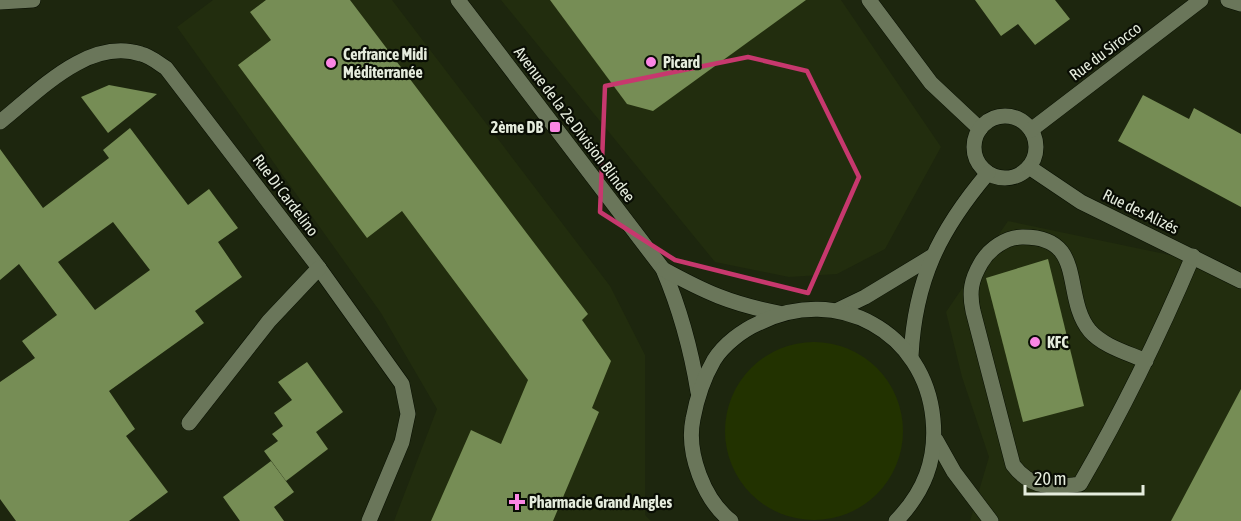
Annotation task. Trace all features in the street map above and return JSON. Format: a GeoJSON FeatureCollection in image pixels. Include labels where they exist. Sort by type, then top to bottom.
{"type":"FeatureCollection","features":[{"type":"Feature","properties":{"kind":"street"},"geometry":{"type":"LineString","coordinates":[[0,2],[33,0]]}},
{"type":"Feature","properties":{"kind":"street","name":"Avenue de la 2e Division Blindee"},"geometry":{"type":"LineString","coordinates":[[458,0],[663,268],[678,305],[692,353],[698,392]]}},
{"type":"Feature","properties":{"kind":"street"},"geometry":{"type":"LineString","coordinates":[[869,0],[931,83],[980,129]]}},
{"type":"Feature","properties":{"kind":"street","name":"Rue du Sirocco"},"geometry":{"type":"LineString","coordinates":[[1031,130],[1201,0]]}},
{"type":"Feature","properties":{"kind":"street"},"geometry":{"type":"LineString","coordinates":[[1228,0],[1241,3]]}},
{"type":"Feature","properties":{"kind":"street","name":"Rue Di Cardelino"},"geometry":{"type":"LineString","coordinates":[[0,122],[84,58],[119,50],[143,54],[165,68],[319,268],[402,384],[408,414],[402,442],[369,521]]}},
{"type":"Feature","properties":{"kind":"street"},"geometry":{"type":"LineString","coordinates":[[1004,116],[1018,119],[1031,130],[1035,140],[1035,154],[1029,167],[1017,176],[1002,178],[988,173],[979,164],[975,153],[975,141],[980,129],[990,120],[1004,116]]}},
{"type":"Feature","properties":{"kind":"street","name":"Rue des Alizés"},"geometry":{"type":"LineString","coordinates":[[1029,167],[1081,202],[1241,281]]}},
{"type":"Feature","properties":{"kind":"street"},"geometry":{"type":"LineString","coordinates":[[911,356],[915,313],[931,257],[973,191],[988,173]]}},
{"type":"Feature","properties":{"kind":"street"},"geometry":{"type":"LineString","coordinates":[[1146,361],[1104,342],[1090,331],[1082,318],[1065,254],[1051,242],[1037,237],[1018,237],[1001,242],[983,260],[971,282],[970,295],[1013,465],[1022,477],[1037,483],[1053,487],[1080,484],[1122,412],[1146,361],[1193,256]]}},
{"type":"Feature","properties":{"kind":"street"},"geometry":{"type":"LineString","coordinates":[[838,310],[931,257]]}},
{"type":"Feature","properties":{"kind":"street"},"geometry":{"type":"LineString","coordinates":[[189,423],[269,321],[319,268]]}},
{"type":"Feature","properties":{"kind":"street","name":"Avenue de la 2e Division Blindee"},"geometry":{"type":"LineString","coordinates":[[663,268],[707,294],[741,306],[779,313]]}},
{"type":"Feature","properties":{"kind":"street"},"geometry":{"type":"LineString","coordinates":[[729,520],[707,490],[694,459],[691,426],[698,392],[716,358],[744,330],[779,313],[808,309],[838,310],[866,320],[890,335],[911,356],[931,396],[936,440],[929,473],[913,503],[896,521]]}},
{"type":"Feature","properties":{"kind":"street"},"geometry":{"type":"LineString","coordinates":[[936,440],[954,472],[991,521]]}},
{"type":"Feature","properties":{"kind":"highlighted area"},"geometry":{"type":"Polygon","coordinates":[[[748,57],[807,71],[859,177],[808,293],[675,260],[600,212],[605,86],[748,57]]]}},
{"type":"Feature","properties":{"kind":"shaded area"},"geometry":{"type":"Polygon","coordinates":[[[213,0],[392,0],[610,286],[645,355],[645,515],[651,521],[394,521],[437,409],[381,313],[177,27],[213,0]]]}},
{"type":"Feature","properties":{"kind":"shaded area"},"geometry":{"type":"Polygon","coordinates":[[[501,0],[841,0],[941,147],[885,249],[837,274],[789,277],[715,262],[501,0]]]}},
{"type":"Feature","properties":{"kind":"shaded area"},"geometry":{"type":"Polygon","coordinates":[[[1008,221],[1241,270],[1241,521],[970,521],[989,457],[962,377],[946,312],[1008,221]]]}},
{"type":"Feature","properties":{"kind":"shaded area"},"geometry":{"type":"Polygon","coordinates":[[[814,342],[848,349],[877,368],[896,397],[903,431],[896,465],[877,494],[848,513],[814,520],[780,513],[751,494],[732,465],[725,431],[732,397],[751,368],[780,349],[814,342]]]}},
{"type":"Feature","properties":{"kind":"building"},"geometry":{"type":"Polygon","coordinates":[[[266,0],[350,0],[588,314],[582,320],[611,361],[592,408],[599,412],[553,521],[431,521],[471,430],[501,444],[528,380],[402,211],[367,238],[238,65],[271,40],[250,12],[266,0]]]}},
{"type":"Feature","properties":{"kind":"building"},"geometry":{"type":"Polygon","coordinates":[[[550,0],[806,0],[653,111],[627,104],[550,0]]]}},
{"type":"Feature","properties":{"kind":"building"},"geometry":{"type":"Polygon","coordinates":[[[975,0],[1055,0],[1070,19],[1035,45],[1018,24],[1001,36],[975,0]]]}},
{"type":"Feature","properties":{"kind":"building"},"geometry":{"type":"Polygon","coordinates":[[[109,85],[157,94],[108,133],[81,97],[109,85]]]}},
{"type":"Feature","properties":{"kind":"building"},"geometry":{"type":"Polygon","coordinates":[[[1143,95],[1189,119],[1194,108],[1241,134],[1241,207],[1118,141],[1143,95]]]}},
{"type":"Feature","properties":{"kind":"building"},"geometry":{"type":"Polygon","coordinates":[[[130,128],[188,205],[209,189],[238,228],[218,242],[242,277],[195,311],[204,323],[109,391],[135,429],[126,436],[168,492],[129,521],[16,521],[0,499],[0,382],[35,358],[22,341],[57,315],[19,264],[0,280],[0,149],[43,208],[109,158],[103,150],[130,128]],[[113,222],[58,262],[95,310],[150,270],[113,222]]]}},
{"type":"Feature","properties":{"kind":"building","name":"KFC"},"geometry":{"type":"Polygon","coordinates":[[[1048,259],[1084,406],[1023,422],[986,278],[1048,259]]]}},
{"type":"Feature","properties":{"kind":"building"},"geometry":{"type":"Polygon","coordinates":[[[307,362],[343,412],[316,432],[328,449],[286,481],[264,451],[278,441],[272,434],[283,426],[274,413],[292,400],[278,382],[307,362]]]}},
{"type":"Feature","properties":{"kind":"building"},"geometry":{"type":"Polygon","coordinates":[[[1241,389],[1241,521],[1171,521],[1241,389]]]}},
{"type":"Feature","properties":{"kind":"building"},"geometry":{"type":"Polygon","coordinates":[[[271,461],[294,492],[274,507],[284,521],[240,521],[223,497],[271,461]]]}},
{"type":"Feature","properties":{"kind":"place","name":"Picard"},"geometry":{"type":"Point","coordinates":[651,62]}},
{"type":"Feature","properties":{"kind":"place","name":"Cerfrance Midi Méditerranée"},"geometry":{"type":"Point","coordinates":[331,63]}},
{"type":"Feature","properties":{"kind":"place","name":"2ème DB"},"geometry":{"type":"Point","coordinates":[555,127]}},
{"type":"Feature","properties":{"kind":"place","name":"KFC"},"geometry":{"type":"Point","coordinates":[1035,342]}},
{"type":"Feature","properties":{"kind":"place","name":"Pharmacie Grand Angles"},"geometry":{"type":"Point","coordinates":[517,502]}}]}
